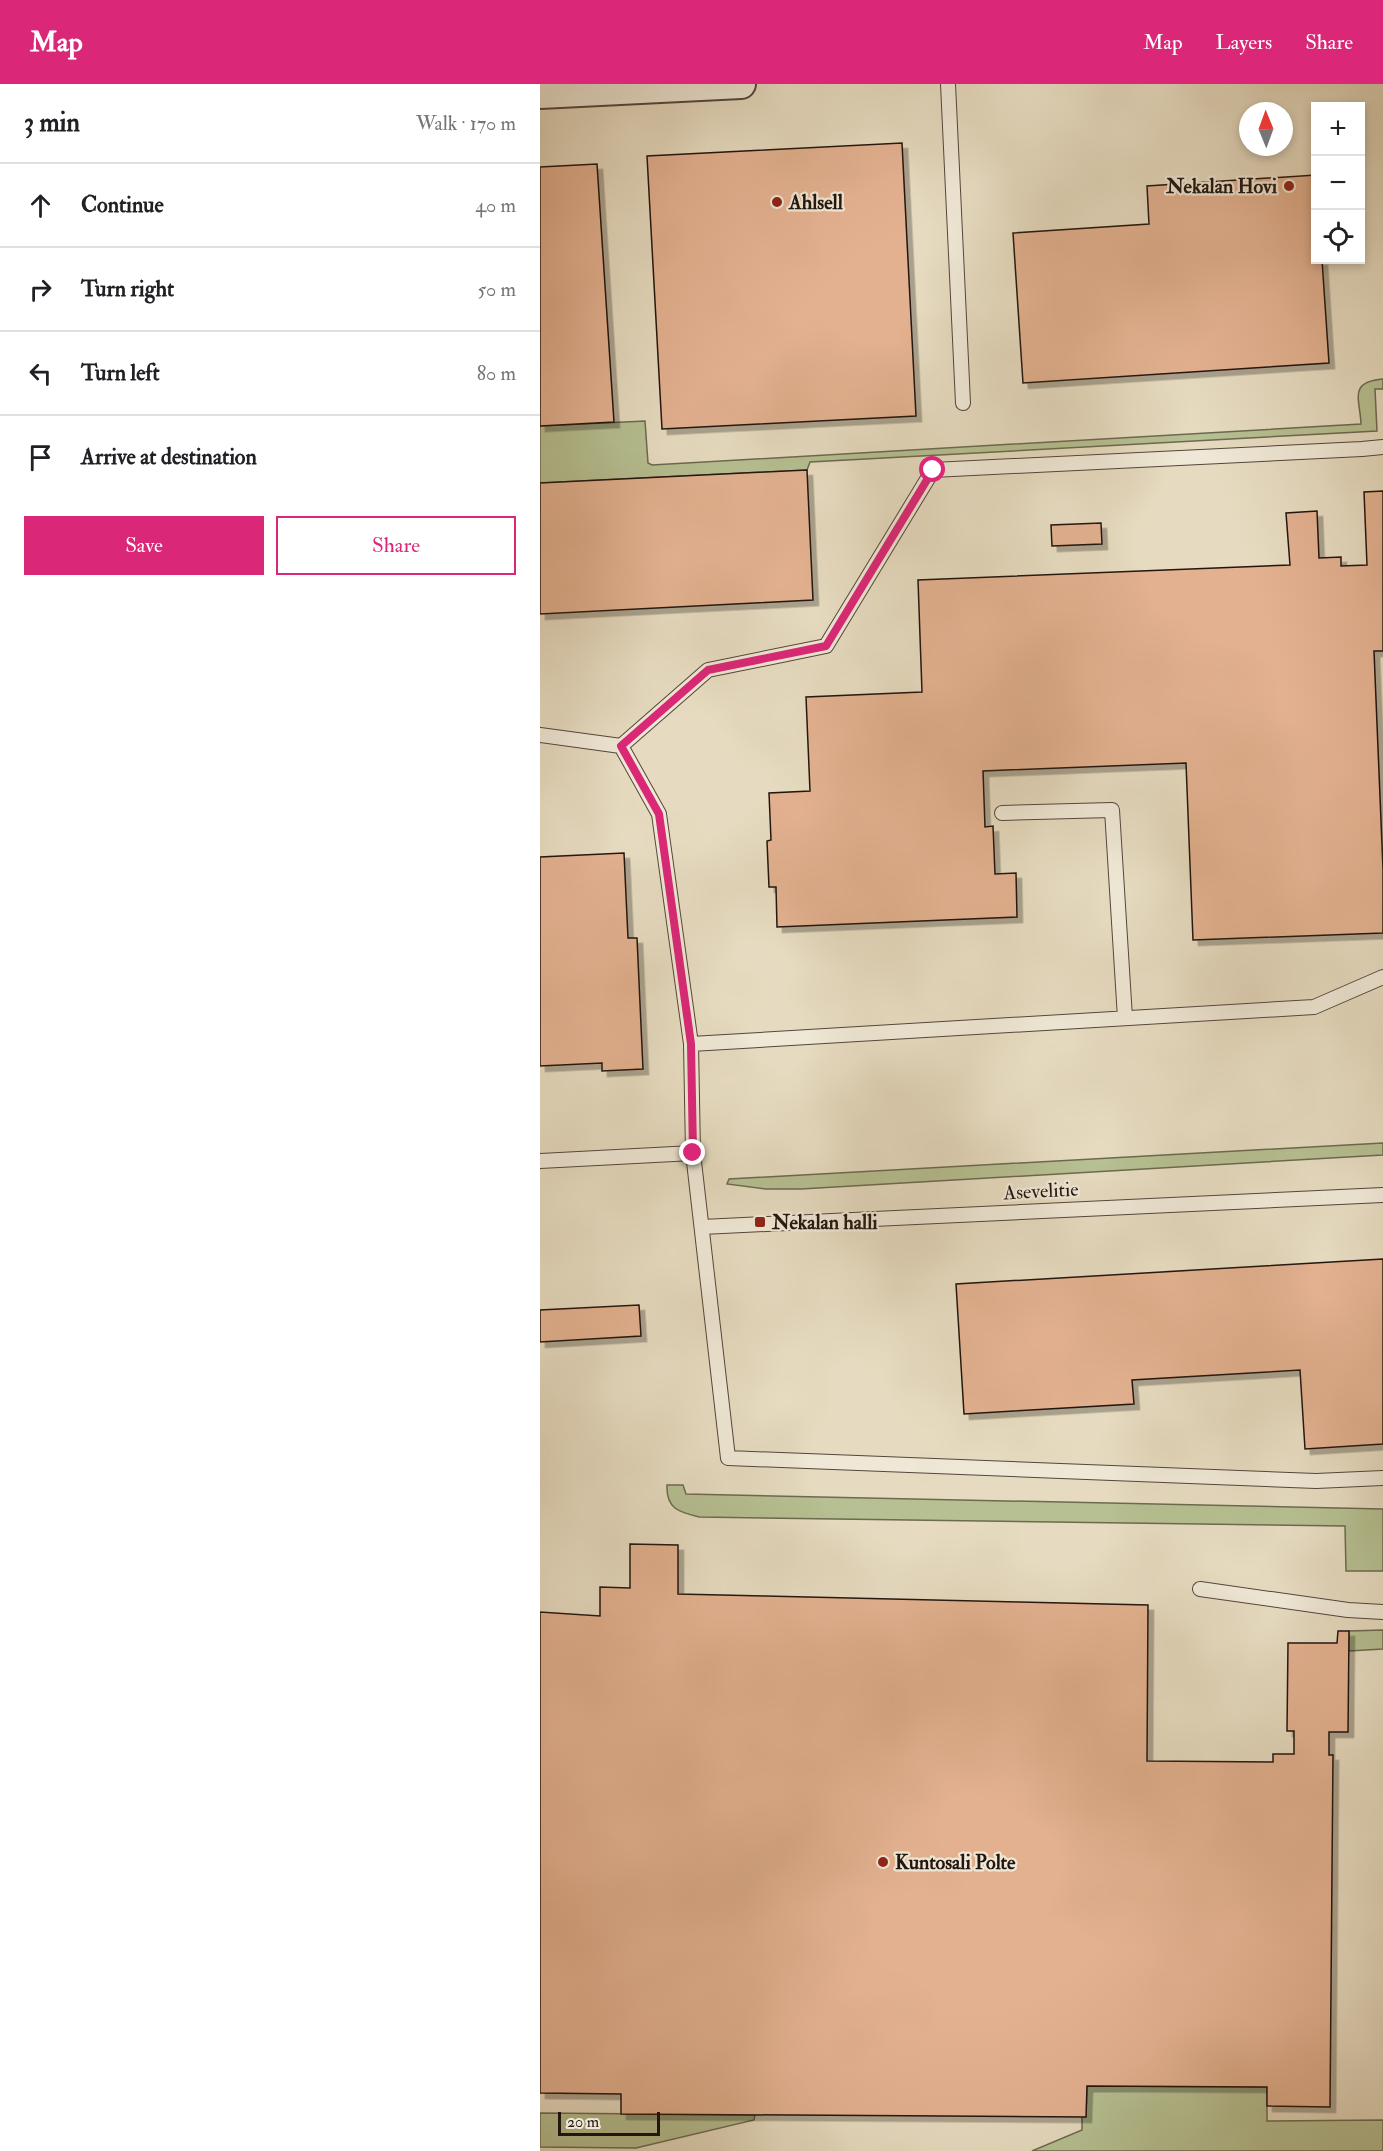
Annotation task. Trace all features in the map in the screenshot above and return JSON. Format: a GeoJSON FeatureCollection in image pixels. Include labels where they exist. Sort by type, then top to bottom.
{"type":"FeatureCollection","features":[{"type":"Feature","properties":{"kind":"street"},"geometry":{"type":"LineString","coordinates":[[540,94],[741,84]]}},
{"type":"Feature","properties":{"kind":"lane"},"geometry":{"type":"LineString","coordinates":[[948,84],[963,403]]}},
{"type":"Feature","properties":{"kind":"lane"},"geometry":{"type":"LineString","coordinates":[[540,735],[621,746],[708,670],[826,646],[933,470],[1383,447]]}},
{"type":"Feature","properties":{"kind":"lane"},"geometry":{"type":"LineString","coordinates":[[621,746],[659,814],[691,1044],[693,1153],[728,1458],[1316,1481],[1383,1479]]}},
{"type":"Feature","properties":{"kind":"lane"},"geometry":{"type":"LineString","coordinates":[[1002,813],[1112,810],[1125,1018]]}},
{"type":"Feature","properties":{"kind":"lane"},"geometry":{"type":"LineString","coordinates":[[691,1044],[1314,1007],[1383,977]]}},
{"type":"Feature","properties":{"kind":"lane"},"geometry":{"type":"LineString","coordinates":[[540,1161],[693,1153]]}},
{"type":"Feature","properties":{"kind":"lane","name":"Asevelitie"},"geometry":{"type":"LineString","coordinates":[[702,1227],[1383,1195]]}},
{"type":"Feature","properties":{"kind":"lane"},"geometry":{"type":"LineString","coordinates":[[1200,1589],[1348,1610],[1383,1612]]}},
{"type":"Feature","properties":{"kind":"green space"},"geometry":{"type":"Polygon","coordinates":[[[1383,379],[1383,389],[1375,389],[1377,431],[810,462],[807,470],[540,483],[540,426],[645,421],[648,463],[652,465],[1361,424],[1358,400],[1360,388],[1372,381],[1383,379]]]}},
{"type":"Feature","properties":{"kind":"green space"},"geometry":{"type":"Polygon","coordinates":[[[1383,1143],[1383,1155],[801,1189],[766,1189],[727,1184],[729,1179],[1383,1143]]]}},
{"type":"Feature","properties":{"kind":"green space"},"geometry":{"type":"Polygon","coordinates":[[[667,1485],[683,1485],[686,1494],[1383,1509],[1383,1571],[1346,1571],[1345,1526],[699,1517],[680,1511],[671,1504],[667,1485]]]}},
{"type":"Feature","properties":{"kind":"green space"},"geometry":{"type":"Polygon","coordinates":[[[1383,1630],[1383,1649],[1349,1651],[1349,1631],[1383,1630]]]}},
{"type":"Feature","properties":{"kind":"green space"},"geometry":{"type":"Polygon","coordinates":[[[1087,2086],[1267,2087],[1267,2121],[1383,2120],[1383,2151],[1032,2151],[1082,2130],[1082,2117],[1086,2116],[1087,2086]]]}},
{"type":"Feature","properties":{"kind":"green space"},"geometry":{"type":"Polygon","coordinates":[[[540,2113],[755,2115],[754,2120],[636,2148],[540,2147],[540,2113]]]}},
{"type":"Feature","properties":{"kind":"building"},"geometry":{"type":"Polygon","coordinates":[[[902,143],[916,416],[662,429],[647,156],[902,143]]]}},
{"type":"Feature","properties":{"kind":"building"},"geometry":{"type":"Polygon","coordinates":[[[597,164],[614,422],[540,426],[540,167],[597,164]]]}},
{"type":"Feature","properties":{"kind":"building"},"geometry":{"type":"Polygon","coordinates":[[[1311,175],[1311,264],[1322,264],[1329,363],[1023,383],[1013,233],[1149,224],[1147,186],[1311,175]]]}},
{"type":"Feature","properties":{"kind":"building"},"geometry":{"type":"Polygon","coordinates":[[[807,470],[813,600],[540,614],[540,483],[807,470]]]}},
{"type":"Feature","properties":{"kind":"building"},"geometry":{"type":"Polygon","coordinates":[[[1383,491],[1383,651],[1374,651],[1383,869],[1383,933],[1193,940],[1186,763],[983,771],[985,827],[993,826],[995,874],[1016,873],[1017,917],[777,927],[776,887],[769,887],[767,841],[771,840],[769,793],[810,791],[806,697],[922,692],[918,580],[1290,565],[1286,513],[1317,511],[1319,558],[1341,557],[1341,566],[1367,565],[1364,492],[1383,491]]]}},
{"type":"Feature","properties":{"kind":"building"},"geometry":{"type":"Polygon","coordinates":[[[1101,523],[1102,544],[1052,546],[1051,525],[1101,523]]]}},
{"type":"Feature","properties":{"kind":"building"},"geometry":{"type":"Polygon","coordinates":[[[624,853],[628,938],[637,938],[643,1069],[602,1071],[602,1063],[540,1066],[540,857],[624,853]]]}},
{"type":"Feature","properties":{"kind":"building"},"geometry":{"type":"Polygon","coordinates":[[[1383,1259],[1383,1444],[1305,1449],[1300,1370],[1132,1380],[1134,1404],[964,1414],[956,1284],[1383,1259]]]}},
{"type":"Feature","properties":{"kind":"building"},"geometry":{"type":"Polygon","coordinates":[[[639,1305],[641,1336],[540,1342],[540,1310],[639,1305]]]}},
{"type":"Feature","properties":{"kind":"building"},"geometry":{"type":"Polygon","coordinates":[[[630,1544],[678,1545],[678,1594],[1148,1605],[1147,1761],[1273,1762],[1273,1754],[1294,1754],[1294,1731],[1287,1731],[1288,1643],[1337,1643],[1338,1631],[1349,1631],[1348,1732],[1329,1732],[1329,1755],[1333,1755],[1330,2107],[1267,2106],[1267,2087],[1087,2086],[1086,2117],[621,2114],[621,2094],[540,2093],[540,1612],[600,1616],[600,1587],[630,1588],[630,1544]]]}},
{"type":"Feature","properties":{"kind":"place","name":"Nekalan Hovi"},"geometry":{"type":"Point","coordinates":[1289,186]}},
{"type":"Feature","properties":{"kind":"place","name":"Ahlsell"},"geometry":{"type":"Point","coordinates":[777,202]}},
{"type":"Feature","properties":{"kind":"place","name":"Nekalan halli"},"geometry":{"type":"Point","coordinates":[760,1222]}},
{"type":"Feature","properties":{"kind":"place","name":"Kuntosali Polte"},"geometry":{"type":"Point","coordinates":[883,1862]}},
{"type":"Feature","properties":{"kind":"route"},"geometry":{"type":"LineString","coordinates":[[693,1153],[691,1044],[659,814],[621,746],[708,670],[826,646],[933,470]]}}]}
